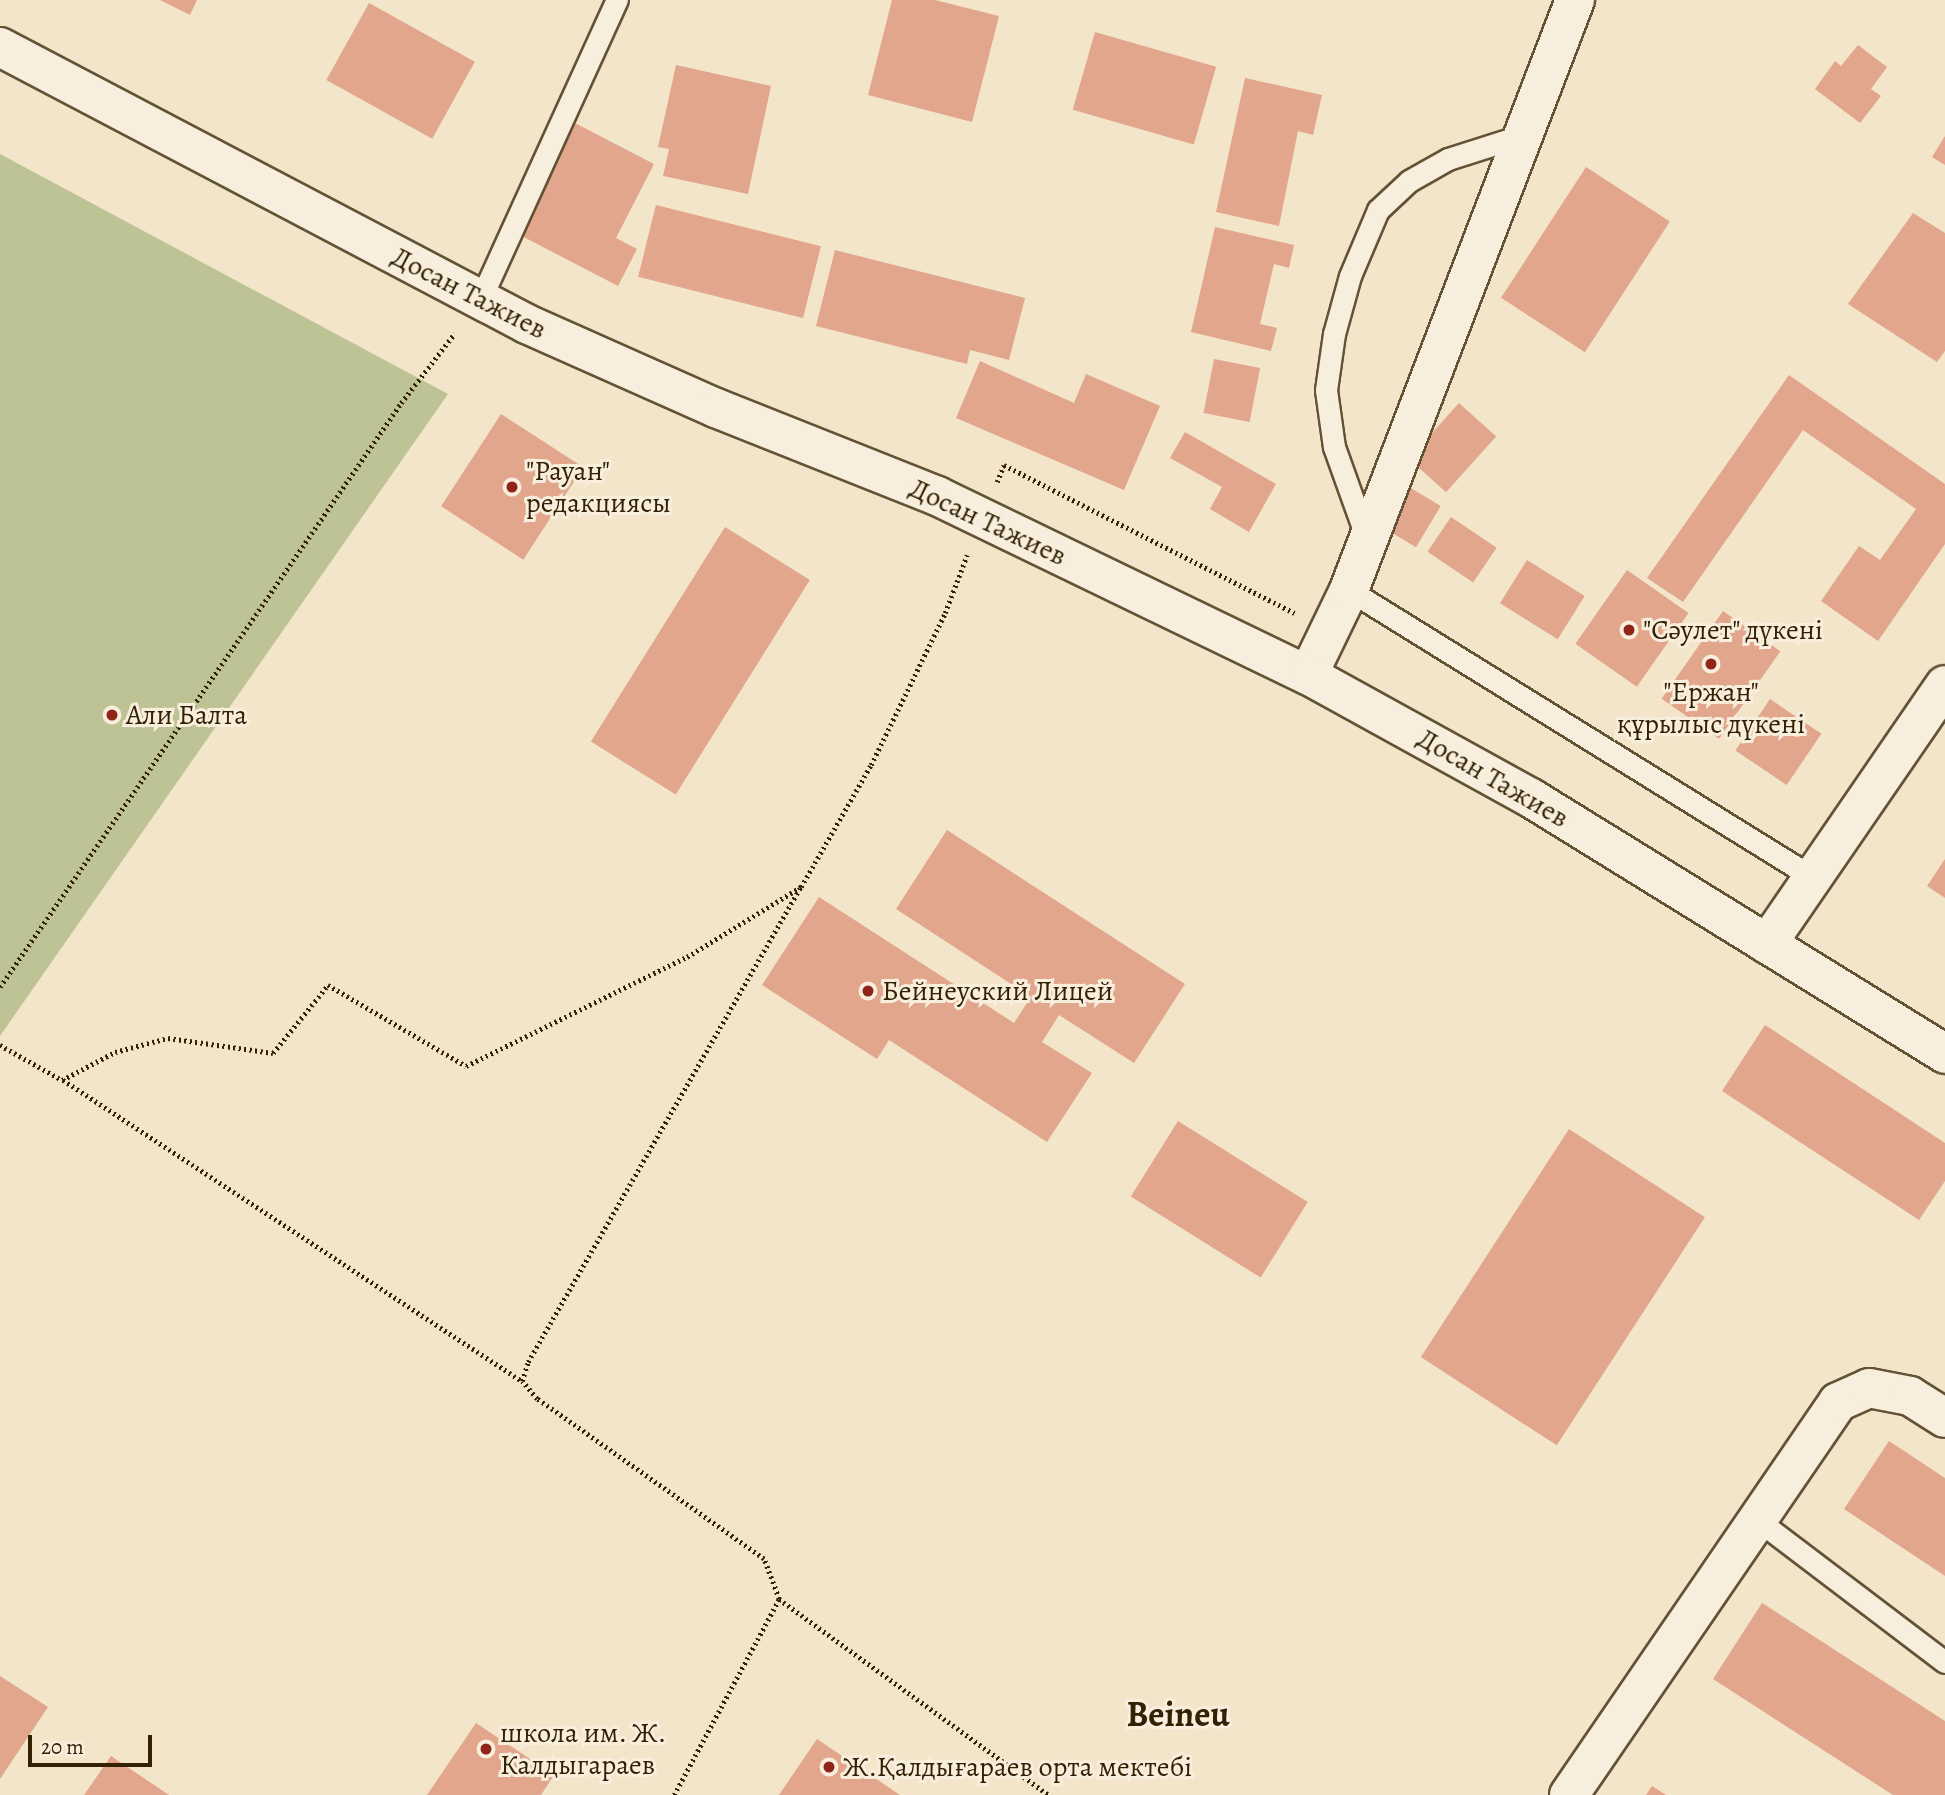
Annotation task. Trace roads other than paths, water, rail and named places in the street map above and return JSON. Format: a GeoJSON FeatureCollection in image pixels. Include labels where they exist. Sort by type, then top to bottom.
{"type":"FeatureCollection","features":[{"type":"Feature","properties":{"kind":"street"},"geometry":{"type":"LineString","coordinates":[[1308,675],[1349,590],[1575,0]]}},
{"type":"Feature","properties":{"kind":"street","name":"Досан Тажиев"},"geometry":{"type":"LineString","coordinates":[[0,47],[480,300],[703,402],[937,496],[1308,675],[1531,798],[1945,1054]]}},
{"type":"Feature","properties":{"kind":"street"},"geometry":{"type":"LineString","coordinates":[[1767,944],[1945,685]]}},
{"type":"Feature","properties":{"kind":"street"},"geometry":{"type":"LineString","coordinates":[[1569,1795],[1755,1518],[1838,1402],[1869,1388],[1910,1396],[1945,1419]]}},
{"type":"Feature","properties":{"kind":"lane"},"geometry":{"type":"LineString","coordinates":[[480,300],[617,0]]}},
{"type":"Feature","properties":{"kind":"lane"},"geometry":{"type":"LineString","coordinates":[[1368,541],[1334,447],[1326,390],[1334,334],[1350,276],[1378,210],[1409,181],[1448,159],[1523,135]]}},
{"type":"Feature","properties":{"kind":"lane"},"geometry":{"type":"LineString","coordinates":[[1349,590],[1812,877]]}},
{"type":"Feature","properties":{"kind":"lane"},"geometry":{"type":"LineString","coordinates":[[1755,1518],[1945,1662]]}},
{"type":"Feature","properties":{"kind":"place","name":"\"Рауан\" редакциясы"},"geometry":{"type":"Point","coordinates":[512,487]}},
{"type":"Feature","properties":{"kind":"place","name":"\"Сәулет\" дүкені"},"geometry":{"type":"Point","coordinates":[1629,630]}},
{"type":"Feature","properties":{"kind":"place","name":"\"Ержан\" құрылыс дүкені"},"geometry":{"type":"Point","coordinates":[1711,664]}},
{"type":"Feature","properties":{"kind":"place","name":"Али Балта"},"geometry":{"type":"Point","coordinates":[112,715]}},
{"type":"Feature","properties":{"kind":"place","name":"Бейнеуский Лицей"},"geometry":{"type":"Point","coordinates":[868,991]}},
{"type":"Feature","properties":{"kind":"place","name":"школа им. Ж. Калдыгараев"},"geometry":{"type":"Point","coordinates":[486,1749]}},
{"type":"Feature","properties":{"kind":"place","name":"Ж.Қалдығараев орта мектебі"},"geometry":{"type":"Point","coordinates":[829,1767]}},
{"type":"Feature","properties":{"kind":"district","name":"Beineu"},"geometry":{"type":"Point","coordinates":[1178,1714]}}]}
